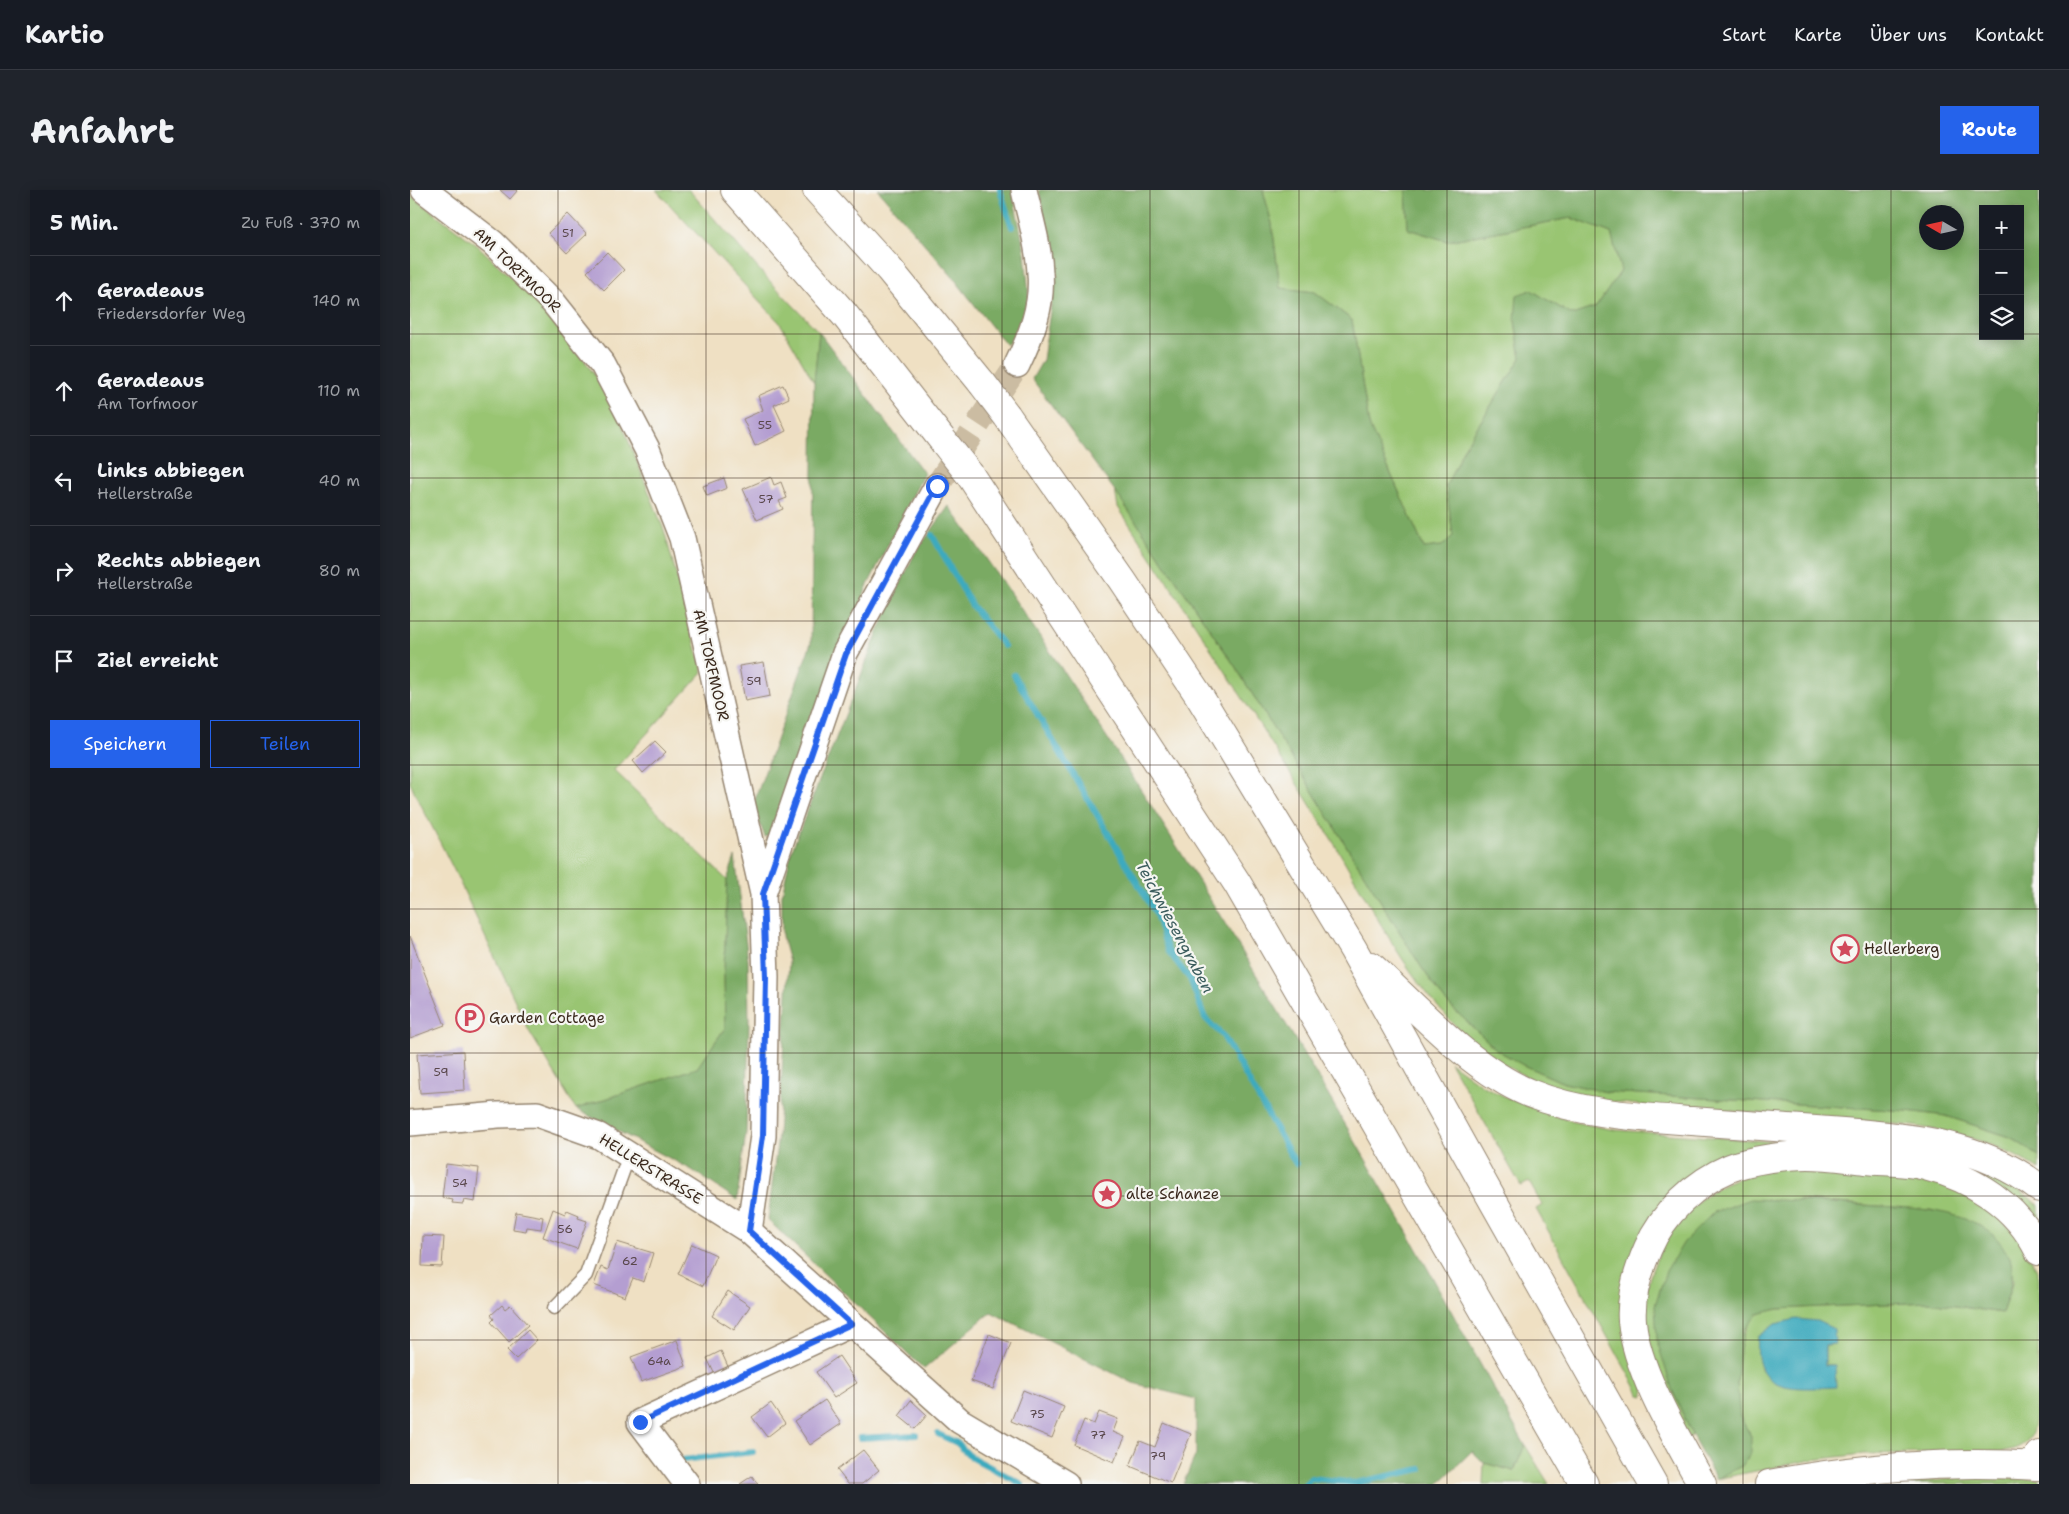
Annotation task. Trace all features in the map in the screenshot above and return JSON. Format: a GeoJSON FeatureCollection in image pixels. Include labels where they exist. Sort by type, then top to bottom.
{"type":"FeatureCollection","features":[{"type":"Feature","properties":{"kind":"main road"},"geometry":{"type":"LineString","coordinates":[[735,190],[844,314],[970,475],[1237,883],[1584,1484]]}},
{"type":"Feature","properties":{"kind":"main road"},"geometry":{"type":"LineString","coordinates":[[817,190],[889,269],[1007,416],[1117,572],[1198,694],[1354,949],[1483,1184],[1653,1484]]}},
{"type":"Feature","properties":{"kind":"main road"},"geometry":{"type":"LineString","coordinates":[[1354,949],[1472,1059],[1499,1077],[1528,1092],[1590,1111],[1630,1116],[1859,1133],[1934,1142],[1966,1150],[1998,1163],[2024,1177],[2039,1188]]}},
{"type":"Feature","properties":{"kind":"main road"},"geometry":{"type":"LineString","coordinates":[[1702,1484],[1648,1380],[1632,1322],[1633,1294],[1641,1264],[1652,1237],[1668,1213],[1697,1188],[1730,1168],[1770,1158],[1808,1155],[1924,1165],[1968,1179],[2000,1201],[2026,1228],[2039,1251]]}},
{"type":"Feature","properties":{"kind":"main road"},"geometry":{"type":"LineString","coordinates":[[1770,1484],[1809,1477],[1873,1470],[2038,1462]]}},
{"type":"Feature","properties":{"kind":"street","name":"AM TORFMOOR"},"geometry":{"type":"LineString","coordinates":[[424,190],[493,243],[553,302],[603,365],[647,449],[682,538],[763,894],[766,977],[763,1136],[749,1231]]}},
{"type":"Feature","properties":{"kind":"street"},"geometry":{"type":"LineString","coordinates":[[1017,364],[1028,342],[1040,291],[1040,272],[1024,190]]}},
{"type":"Feature","properties":{"kind":"street"},"geometry":{"type":"LineString","coordinates":[[763,894],[846,654],[937,486]]}},
{"type":"Feature","properties":{"kind":"street","name":"HELLERSTRASSE"},"geometry":{"type":"LineString","coordinates":[[410,1123],[498,1115],[537,1114],[600,1136],[749,1231],[960,1421],[1066,1484]]}},
{"type":"Feature","properties":{"kind":"street"},"geometry":{"type":"LineString","coordinates":[[687,1484],[640,1422],[851,1324]]}},
{"type":"Feature","properties":{"kind":"lane"},"geometry":{"type":"LineString","coordinates":[[554,1308],[586,1275],[629,1155]]}},
{"type":"Feature","properties":{"kind":"green space"},"geometry":{"type":"Polygon","coordinates":[[[656,190],[689,190],[763,274],[819,332],[814,382],[780,323],[656,190]]]}},
{"type":"Feature","properties":{"kind":"green space"},"geometry":{"type":"Polygon","coordinates":[[[878,190],[1012,190],[1025,252],[1029,298],[1019,334],[1006,345],[952,276],[878,190]]]}},
{"type":"Feature","properties":{"kind":"green space"},"geometry":{"type":"Polygon","coordinates":[[[1039,190],[1263,190],[1272,224],[1280,288],[1315,292],[1352,320],[1369,425],[1424,548],[1442,546],[1453,536],[1446,486],[1464,448],[1521,358],[1515,321],[1517,295],[1531,290],[1572,315],[1596,307],[1621,271],[1611,233],[1571,218],[1447,241],[1408,229],[1406,190],[2039,190],[2039,1156],[2010,1137],[1946,1116],[1907,1111],[1607,1092],[1564,1083],[1523,1065],[1497,1050],[1445,1001],[1422,968],[1235,666],[1115,491],[1032,379],[1043,360],[1051,305],[1051,249],[1039,190]]]}},
{"type":"Feature","properties":{"kind":"green space"},"geometry":{"type":"Polygon","coordinates":[[[1263,190],[1406,190],[1408,229],[1447,241],[1571,218],[1611,233],[1621,271],[1596,307],[1572,315],[1531,290],[1515,321],[1521,358],[1464,448],[1446,486],[1453,536],[1442,546],[1424,548],[1369,425],[1352,320],[1315,292],[1280,288],[1272,224],[1263,190]]]}},
{"type":"Feature","properties":{"kind":"green space"},"geometry":{"type":"Polygon","coordinates":[[[410,195],[478,246],[560,324],[614,404],[664,530],[703,672],[614,770],[727,880],[724,973],[725,1028],[697,1068],[576,1109],[529,1031],[455,872],[410,783],[410,195]]]}},
{"type":"Feature","properties":{"kind":"green space"},"geometry":{"type":"Polygon","coordinates":[[[819,332],[924,473],[867,587],[771,834],[765,837],[753,805],[811,643],[814,382],[819,332]]]}},
{"type":"Feature","properties":{"kind":"green space"},"geometry":{"type":"Polygon","coordinates":[[[1115,491],[1235,666],[1422,968],[1445,1001],[1497,1050],[1523,1065],[1564,1083],[1607,1092],[1907,1111],[1946,1116],[2010,1137],[2039,1156],[2039,1170],[2016,1156],[1992,1145],[1942,1131],[1890,1123],[1633,1104],[1596,1099],[1540,1083],[1505,1066],[1489,1055],[1451,1021],[1429,996],[1392,943],[1326,830],[1118,507],[1115,491]]]}},
{"type":"Feature","properties":{"kind":"green space"},"geometry":{"type":"Polygon","coordinates":[[[949,506],[1008,589],[1176,844],[1334,1105],[1421,1256],[1525,1445],[1514,1471],[1484,1463],[1472,1451],[1438,1484],[1183,1484],[1196,1454],[1196,1399],[1133,1383],[991,1312],[924,1369],[768,1220],[778,1135],[789,962],[782,936],[782,895],[791,852],[878,632],[915,553],[949,506]]]}},
{"type":"Feature","properties":{"kind":"green space"},"geometry":{"type":"Polygon","coordinates":[[[735,857],[748,960],[749,1024],[746,1132],[737,1200],[692,1170],[576,1109],[697,1068],[725,1028],[724,973],[727,880],[735,857]]]}},
{"type":"Feature","properties":{"kind":"green space"},"geometry":{"type":"Polygon","coordinates":[[[1450,1062],[1483,1086],[1510,1099],[1574,1122],[1615,1130],[1818,1145],[1760,1148],[1639,1242],[1644,1396],[1640,1395],[1536,1209],[1542,1205],[1529,1182],[1521,1186],[1450,1062]]]}},
{"type":"Feature","properties":{"kind":"green space"},"geometry":{"type":"Polygon","coordinates":[[[1936,1154],[1978,1167],[2007,1181],[2039,1205],[2039,1228],[1936,1154]]]}},
{"type":"Feature","properties":{"kind":"green space"},"geometry":{"type":"Polygon","coordinates":[[[1781,1167],[1915,1174],[1968,1191],[2019,1236],[2036,1268],[2039,1279],[2036,1408],[2034,1425],[2028,1440],[2021,1446],[1998,1452],[1863,1454],[1811,1460],[1716,1479],[1742,1466],[1751,1436],[1742,1421],[1738,1405],[1738,1361],[1745,1332],[1751,1321],[1759,1314],[1778,1309],[1929,1302],[2002,1313],[2013,1281],[2010,1257],[1981,1226],[1931,1210],[1799,1200],[1672,1389],[1692,1435],[1689,1438],[1658,1381],[1647,1343],[1644,1310],[1653,1268],[1662,1248],[1674,1229],[1703,1197],[1735,1179],[1781,1167]],[[1758,1337],[1761,1370],[1834,1365],[1825,1365],[1825,1345],[1834,1344],[1758,1337]]]}},
{"type":"Feature","properties":{"kind":"green space"},"geometry":{"type":"Polygon","coordinates":[[[1750,1199],[1917,1209],[1957,1216],[1990,1232],[2002,1245],[2010,1258],[2012,1279],[2002,1313],[1929,1302],[1778,1309],[1758,1314],[1744,1330],[1737,1382],[1740,1417],[1751,1436],[1751,1453],[1742,1466],[1716,1479],[1692,1435],[1672,1389],[1657,1341],[1655,1305],[1666,1271],[1684,1242],[1714,1212],[1750,1199]]]}},
{"type":"Feature","properties":{"kind":"green space"},"geometry":{"type":"Polygon","coordinates":[[[1525,1445],[1549,1484],[1483,1484],[1484,1463],[1514,1471],[1525,1445]]]}},
{"type":"Feature","properties":{"kind":"green space"},"geometry":{"type":"Polygon","coordinates":[[[1976,1477],[2039,1479],[2039,1484],[1899,1484],[1976,1477]]]}},
{"type":"Feature","properties":{"kind":"water"},"geometry":{"type":"Polygon","coordinates":[[[1796,1319],[1817,1321],[1834,1329],[1835,1344],[1825,1345],[1825,1365],[1835,1365],[1836,1387],[1791,1387],[1779,1384],[1769,1378],[1762,1369],[1758,1356],[1758,1337],[1775,1324],[1796,1319]]]}},
{"type":"Feature","properties":{"kind":"building"},"geometry":{"type":"Polygon","coordinates":[[[500,190],[518,190],[510,199],[500,190]]]}},
{"type":"Feature","properties":{"kind":"building"},"geometry":{"type":"Polygon","coordinates":[[[568,214],[587,234],[567,253],[548,233],[568,214]]]}},
{"type":"Feature","properties":{"kind":"building"},"geometry":{"type":"Polygon","coordinates":[[[607,252],[624,270],[604,290],[587,272],[607,252]]]}},
{"type":"Feature","properties":{"kind":"building"},"geometry":{"type":"Polygon","coordinates":[[[783,385],[789,398],[774,405],[786,431],[755,446],[743,419],[763,410],[758,396],[783,385]]]}},
{"type":"Feature","properties":{"kind":"building"},"geometry":{"type":"Polygon","coordinates":[[[771,477],[774,485],[781,482],[787,498],[779,501],[783,509],[757,520],[743,489],[771,477]]]}},
{"type":"Feature","properties":{"kind":"building"},"geometry":{"type":"Polygon","coordinates":[[[724,478],[727,488],[707,496],[703,486],[724,478]]]}},
{"type":"Feature","properties":{"kind":"building"},"geometry":{"type":"Polygon","coordinates":[[[764,662],[770,696],[745,701],[739,666],[764,662]]]}},
{"type":"Feature","properties":{"kind":"building"},"geometry":{"type":"Polygon","coordinates":[[[655,741],[666,752],[643,773],[633,761],[655,741]]]}},
{"type":"Feature","properties":{"kind":"building"},"geometry":{"type":"Polygon","coordinates":[[[410,936],[445,1025],[410,1038],[410,936]]]}},
{"type":"Feature","properties":{"kind":"building"},"geometry":{"type":"Polygon","coordinates":[[[463,1051],[465,1090],[420,1093],[417,1054],[463,1051]]]}},
{"type":"Feature","properties":{"kind":"building"},"geometry":{"type":"Polygon","coordinates":[[[446,1164],[479,1168],[475,1202],[464,1200],[463,1204],[452,1203],[453,1200],[442,1198],[446,1164]]]}},
{"type":"Feature","properties":{"kind":"building"},"geometry":{"type":"Polygon","coordinates":[[[553,1209],[565,1214],[567,1210],[579,1215],[578,1218],[587,1221],[577,1249],[543,1237],[553,1209]]]}},
{"type":"Feature","properties":{"kind":"building"},"geometry":{"type":"Polygon","coordinates":[[[516,1212],[543,1217],[541,1229],[527,1227],[526,1231],[513,1229],[516,1212]]]}},
{"type":"Feature","properties":{"kind":"building"},"geometry":{"type":"Polygon","coordinates":[[[423,1236],[444,1237],[442,1267],[422,1266],[423,1236]]]}},
{"type":"Feature","properties":{"kind":"building"},"geometry":{"type":"Polygon","coordinates":[[[617,1242],[653,1253],[644,1282],[633,1278],[625,1297],[594,1285],[601,1267],[608,1270],[617,1242]]]}},
{"type":"Feature","properties":{"kind":"building"},"geometry":{"type":"Polygon","coordinates":[[[692,1244],[716,1255],[703,1286],[678,1274],[692,1244]]]}},
{"type":"Feature","properties":{"kind":"building"},"geometry":{"type":"Polygon","coordinates":[[[728,1291],[750,1306],[734,1330],[712,1316],[728,1291]]]}},
{"type":"Feature","properties":{"kind":"building"},"geometry":{"type":"Polygon","coordinates":[[[502,1305],[505,1309],[510,1305],[528,1325],[509,1342],[491,1322],[494,1319],[491,1315],[502,1305]]]}},
{"type":"Feature","properties":{"kind":"building"},"geometry":{"type":"Polygon","coordinates":[[[528,1330],[537,1340],[516,1359],[507,1350],[528,1330]]]}},
{"type":"Feature","properties":{"kind":"building"},"geometry":{"type":"Polygon","coordinates":[[[989,1334],[1011,1343],[993,1389],[971,1381],[989,1334]]]}},
{"type":"Feature","properties":{"kind":"building"},"geometry":{"type":"Polygon","coordinates":[[[677,1340],[686,1366],[641,1382],[631,1357],[677,1340]]]}},
{"type":"Feature","properties":{"kind":"building"},"geometry":{"type":"Polygon","coordinates":[[[721,1351],[730,1371],[716,1377],[707,1358],[721,1351]]]}},
{"type":"Feature","properties":{"kind":"building"},"geometry":{"type":"Polygon","coordinates":[[[839,1356],[857,1383],[834,1398],[816,1372],[839,1356]]]}},
{"type":"Feature","properties":{"kind":"building"},"geometry":{"type":"Polygon","coordinates":[[[1023,1390],[1064,1407],[1052,1438],[1011,1421],[1023,1390]]]}},
{"type":"Feature","properties":{"kind":"building"},"geometry":{"type":"Polygon","coordinates":[[[825,1400],[841,1424],[810,1445],[794,1421],[825,1400]]]}},
{"type":"Feature","properties":{"kind":"building"},"geometry":{"type":"Polygon","coordinates":[[[911,1400],[927,1415],[915,1429],[899,1416],[911,1400]]]}},
{"type":"Feature","properties":{"kind":"building"},"geometry":{"type":"Polygon","coordinates":[[[771,1403],[785,1423],[767,1437],[752,1417],[771,1403]]]}},
{"type":"Feature","properties":{"kind":"building"},"geometry":{"type":"Polygon","coordinates":[[[1099,1412],[1118,1419],[1113,1432],[1125,1437],[1114,1462],[1074,1445],[1084,1420],[1094,1424],[1099,1412]]]}},
{"type":"Feature","properties":{"kind":"building"},"geometry":{"type":"Polygon","coordinates":[[[1164,1423],[1191,1434],[1171,1483],[1130,1466],[1140,1441],[1155,1447],[1164,1423]]]}},
{"type":"Feature","properties":{"kind":"building"},"geometry":{"type":"Polygon","coordinates":[[[863,1450],[879,1470],[862,1484],[848,1484],[837,1470],[863,1450]]]}},
{"type":"Feature","properties":{"kind":"building"},"geometry":{"type":"Polygon","coordinates":[[[752,1476],[758,1484],[740,1484],[752,1476]]]}},
{"type":"Feature","properties":{"kind":"waterway","name":"Teichwiesengraben"},"geometry":{"type":"LineString","coordinates":[[1000,190],[1012,227]]}},
{"type":"Feature","properties":{"kind":"waterway","name":"Teichwiesengraben"},"geometry":{"type":"LineString","coordinates":[[932,535],[972,606],[1004,646]]}},
{"type":"Feature","properties":{"kind":"waterway","name":"Teichwiesengraben"},"geometry":{"type":"LineString","coordinates":[[1014,675],[1156,914],[1168,951],[1190,979],[1205,1018],[1223,1036],[1296,1164]]}},
{"type":"Feature","properties":{"kind":"waterway"},"geometry":{"type":"LineString","coordinates":[[938,1434],[957,1443],[971,1457],[1022,1484]]}},
{"type":"Feature","properties":{"kind":"waterway"},"geometry":{"type":"LineString","coordinates":[[860,1438],[916,1435]]}},
{"type":"Feature","properties":{"kind":"waterway"},"geometry":{"type":"LineString","coordinates":[[682,1460],[753,1452]]}},
{"type":"Feature","properties":{"kind":"waterway"},"geometry":{"type":"LineString","coordinates":[[1305,1484],[1311,1478],[1355,1483],[1421,1469]]}},
{"type":"Feature","properties":{"kind":"tunnel"},"geometry":{"type":"LineString","coordinates":[[937,486],[1017,365]]}},
{"type":"Feature","properties":{"kind":"place","name":"Hellerberg"},"geometry":{"type":"Point","coordinates":[1845,949]}},
{"type":"Feature","properties":{"kind":"place","name":"Garden Cottage"},"geometry":{"type":"Point","coordinates":[470,1018]}},
{"type":"Feature","properties":{"kind":"place","name":"alte Schanze"},"geometry":{"type":"Point","coordinates":[1107,1194]}},
{"type":"Feature","properties":{"kind":"route"},"geometry":{"type":"LineString","coordinates":[[640,1422],[851,1324],[749,1231],[763,1136],[766,977],[763,894],[846,654],[937,486]]}}]}
